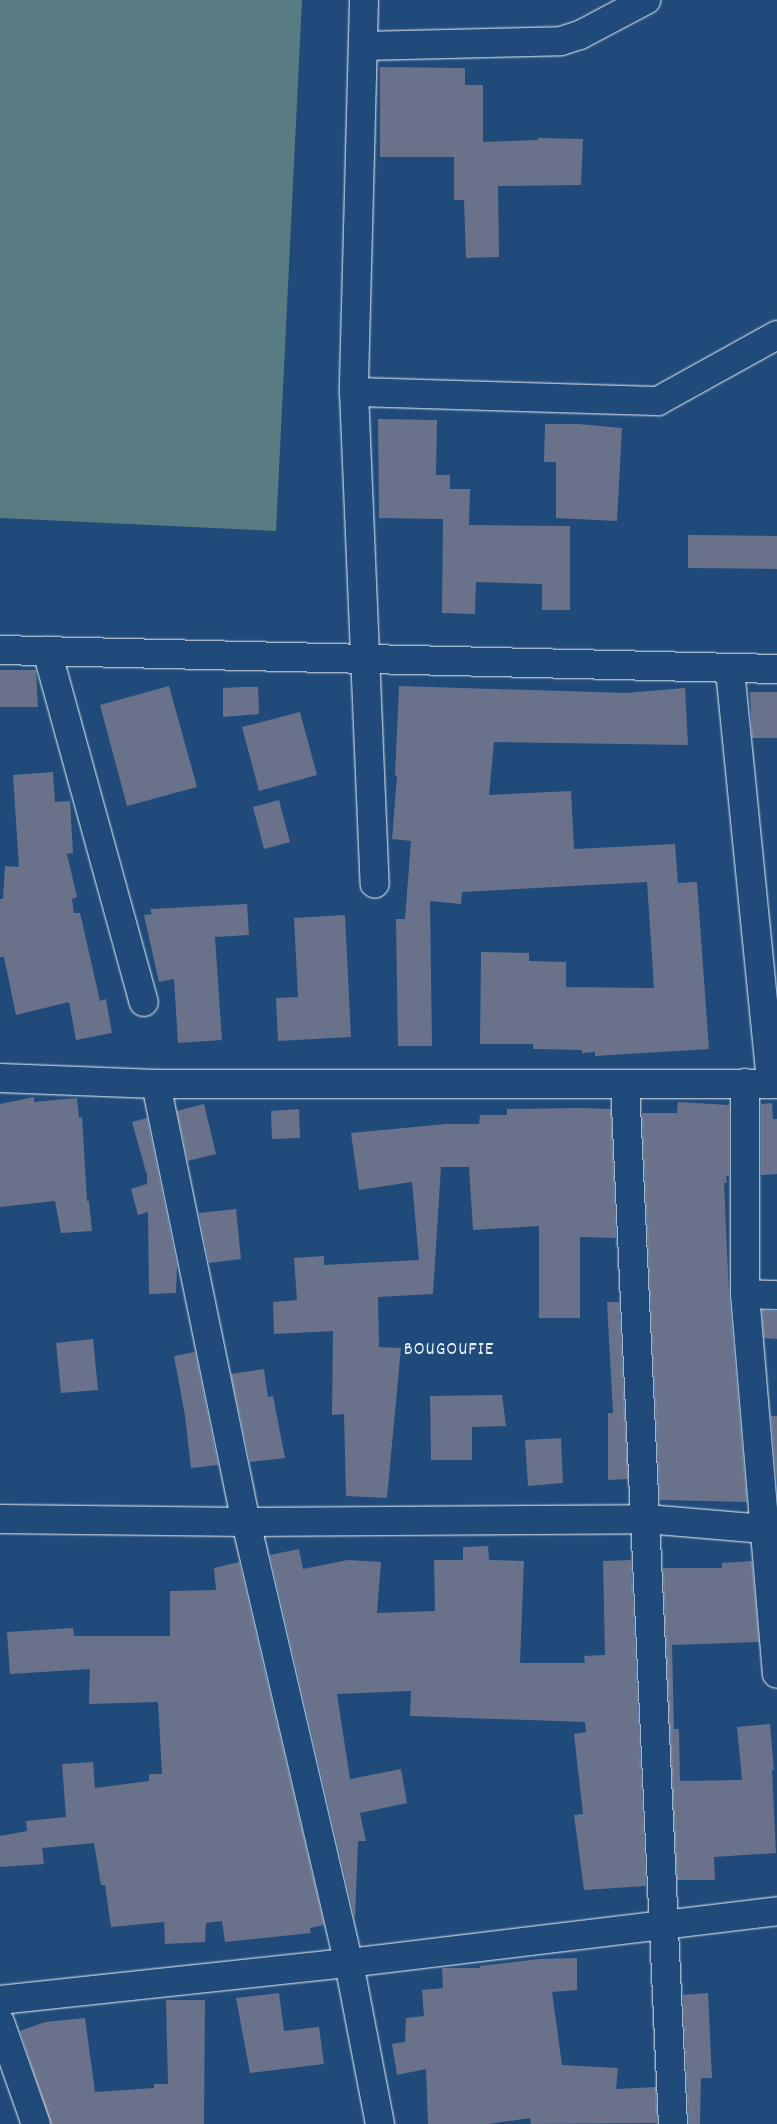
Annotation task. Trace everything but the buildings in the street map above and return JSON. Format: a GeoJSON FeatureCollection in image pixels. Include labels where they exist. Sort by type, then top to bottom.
{"type":"FeatureCollection","features":[{"type":"Feature","properties":{"kind":"street"},"geometry":{"type":"LineString","coordinates":[[364,0],[354,392],[375,884]]}},
{"type":"Feature","properties":{"kind":"street"},"geometry":{"type":"LineString","coordinates":[[363,46],[560,41],[580,35],[646,0]]}},
{"type":"Feature","properties":{"kind":"street"},"geometry":{"type":"LineString","coordinates":[[354,392],[658,401],[777,335]]}},
{"type":"Feature","properties":{"kind":"street"},"geometry":{"type":"LineString","coordinates":[[0,650],[777,670]]}},
{"type":"Feature","properties":{"kind":"street"},"geometry":{"type":"LineString","coordinates":[[47,652],[144,1002]]}},
{"type":"Feature","properties":{"kind":"street"},"geometry":{"type":"LineString","coordinates":[[730,670],[764,1084],[744,1294],[771,1530],[777,1674]]}},
{"type":"Feature","properties":{"kind":"street"},"geometry":{"type":"LineString","coordinates":[[0,1078],[156,1084],[764,1084]]}},
{"type":"Feature","properties":{"kind":"street"},"geometry":{"type":"LineString","coordinates":[[156,1084],[246,1522],[349,1963],[380,2124]]}},
{"type":"Feature","properties":{"kind":"street"},"geometry":{"type":"LineString","coordinates":[[624,1084],[646,1519],[673,2124]]}},
{"type":"Feature","properties":{"kind":"street"},"geometry":{"type":"LineString","coordinates":[[744,1294],[777,1294]]}},
{"type":"Feature","properties":{"kind":"street"},"geometry":{"type":"LineString","coordinates":[[0,1519],[246,1522],[646,1519],[771,1530]]}},
{"type":"Feature","properties":{"kind":"street"},"geometry":{"type":"LineString","coordinates":[[0,2000],[349,1963],[777,1911]]}},
{"type":"Feature","properties":{"kind":"street"},"geometry":{"type":"LineString","coordinates":[[0,2022],[36,2124]]}},
{"type":"Feature","properties":{"kind":"green space"},"geometry":{"type":"Polygon","coordinates":[[[0,0],[302,0],[276,531],[0,518],[0,0]]]}},
{"type":"Feature","properties":{"kind":"district","name":"BOUGOUFIE"},"geometry":{"type":"Point","coordinates":[449,1351]}}]}
